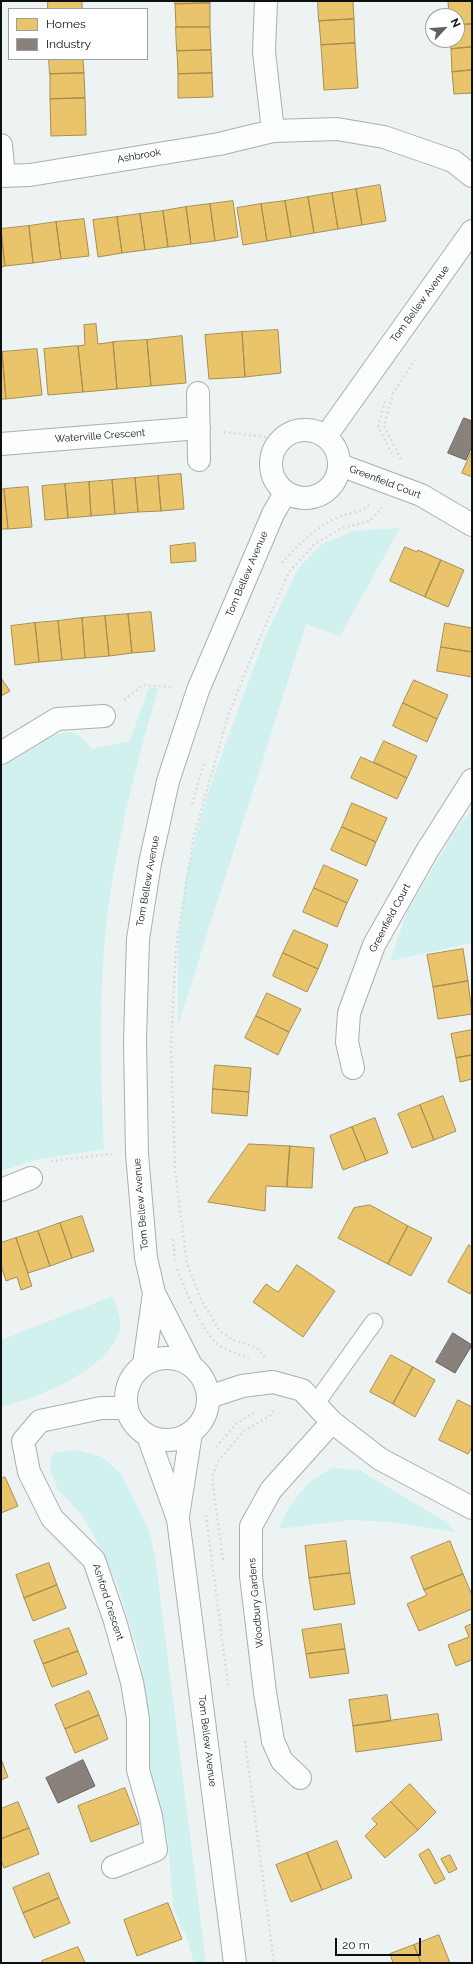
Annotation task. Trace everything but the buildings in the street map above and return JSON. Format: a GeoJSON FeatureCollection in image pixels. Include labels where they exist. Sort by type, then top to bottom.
{"type":"FeatureCollection","features":[{"type":"Feature","properties":{"kind":"street"},"geometry":{"type":"LineString","coordinates":[[266,1],[264,52],[273,132]]}},
{"type":"Feature","properties":{"kind":"street","name":"Ashbrook"},"geometry":{"type":"LineString","coordinates":[[1,146],[3,176],[30,175],[219,144],[273,132],[337,129],[384,137],[453,161],[472,176]]}},
{"type":"Feature","properties":{"kind":"street","name":"Tom Bellew Avenue"},"geometry":{"type":"LineString","coordinates":[[326,436],[472,231]]}},
{"type":"Feature","properties":{"kind":"street"},"geometry":{"type":"LineString","coordinates":[[198,393],[199,460]]}},
{"type":"Feature","properties":{"kind":"street","name":"Waterville Crescent"},"geometry":{"type":"LineString","coordinates":[[1,444],[199,428]]}},
{"type":"Feature","properties":{"kind":"street"},"geometry":{"type":"LineString","coordinates":[[303,430],[315,431],[326,436],[333,444],[338,454],[340,465],[338,475],[333,485],[326,492],[316,497],[305,499],[285,493],[275,481],[271,467],[271,457],[281,439],[291,432],[303,430]]}},
{"type":"Feature","properties":{"kind":"street","name":"Greenfield Court"},"geometry":{"type":"LineString","coordinates":[[340,465],[393,486],[421,495],[472,525]]}},
{"type":"Feature","properties":{"kind":"street","name":"Tom Bellew Avenue"},"geometry":{"type":"LineString","coordinates":[[191,1365],[154,1293],[146,1258],[137,1154],[135,1040],[138,939],[150,863],[168,781],[198,690],[273,514],[285,493]]}},
{"type":"Feature","properties":{"kind":"street"},"geometry":{"type":"LineString","coordinates":[[1,752],[57,719],[104,716]]}},
{"type":"Feature","properties":{"kind":"street","name":"Greenfield Court"},"geometry":{"type":"LineString","coordinates":[[352,1068],[347,1042],[349,1013],[374,945],[427,851],[472,780]]}},
{"type":"Feature","properties":{"kind":"street"},"geometry":{"type":"LineString","coordinates":[[1,1190],[31,1178]]}},
{"type":"Feature","properties":{"kind":"street","name":"Tom Bellew Avenue"},"geometry":{"type":"LineString","coordinates":[[144,1364],[154,1293]]}},
{"type":"Feature","properties":{"kind":"street"},"geometry":{"type":"LineString","coordinates":[[167,1357],[179,1359],[191,1365],[200,1374],[206,1385],[209,1398],[207,1410],[202,1421],[191,1433],[184,1437],[172,1440],[160,1440],[148,1436],[138,1429],[131,1419],[126,1408],[125,1396],[128,1384],[134,1373],[144,1364],[154,1359],[167,1357]]}},
{"type":"Feature","properties":{"kind":"street"},"geometry":{"type":"LineString","coordinates":[[209,1398],[242,1386],[270,1383],[302,1390],[332,1422],[380,1459],[472,1508]]}},
{"type":"Feature","properties":{"kind":"street","name":"Ashford Crescent"},"geometry":{"type":"LineString","coordinates":[[113,1867],[156,1850],[151,1816],[138,1770],[138,1719],[132,1682],[115,1621],[94,1560],[52,1518],[29,1472],[24,1441],[40,1421],[101,1408],[126,1408]]}},
{"type":"Feature","properties":{"kind":"street","name":"Woodbury Gardens"},"geometry":{"type":"LineString","coordinates":[[300,1778],[282,1761],[273,1741],[265,1692],[251,1576],[251,1526],[270,1490],[332,1422]]}},
{"type":"Feature","properties":{"kind":"street","name":"Tom Bellew Avenue"},"geometry":{"type":"LineString","coordinates":[[178,1519],[191,1433]]}},
{"type":"Feature","properties":{"kind":"street","name":"Tom Bellew Avenue"},"geometry":{"type":"LineString","coordinates":[[148,1436],[178,1519],[235,1963]]}},
{"type":"Feature","properties":{"kind":"lane"},"geometry":{"type":"LineString","coordinates":[[316,1404],[374,1322]]}},
{"type":"Feature","properties":{"kind":"path"},"geometry":{"type":"LineString","coordinates":[[279,566],[308,535],[337,517],[364,510],[385,489],[393,486],[403,463],[384,426],[394,393],[418,355]]}},
{"type":"Feature","properties":{"kind":"path"},"geometry":{"type":"LineString","coordinates":[[213,1450],[237,1423],[266,1405],[274,1365],[256,1347],[233,1340],[220,1331],[202,1301],[188,1264],[175,1170],[171,1046],[176,948],[194,836],[228,716],[289,572],[315,544],[342,528],[370,521],[393,497],[393,486],[398,466],[378,427],[386,398]]}},
{"type":"Feature","properties":{"kind":"path"},"geometry":{"type":"LineString","coordinates":[[199,428],[281,439]]}},
{"type":"Feature","properties":{"kind":"path"},"geometry":{"type":"LineString","coordinates":[[104,716],[143,685],[198,690]]}},
{"type":"Feature","properties":{"kind":"path"},"geometry":{"type":"LineString","coordinates":[[190,811],[204,761]]}},
{"type":"Feature","properties":{"kind":"path"},"geometry":{"type":"LineString","coordinates":[[31,1178],[42,1162],[101,1155],[137,1154]]}},
{"type":"Feature","properties":{"kind":"path"},"geometry":{"type":"LineString","coordinates":[[172,1236],[176,1267],[192,1306],[211,1338],[227,1351],[250,1358],[266,1373],[278,1404],[271,1415],[244,1431],[218,1461],[212,1478],[224,1567]]}},
{"type":"Feature","properties":{"kind":"path"},"geometry":{"type":"LineString","coordinates":[[205,1508],[228,1690]]}},
{"type":"Feature","properties":{"kind":"path"},"geometry":{"type":"LineString","coordinates":[[244,1737],[274,1963]]}},
{"type":"Feature","properties":{"kind":"shaded area"},"geometry":{"type":"Polygon","coordinates":[[[400,528],[340,636],[306,624],[178,1025],[178,943],[185,882],[202,812],[223,750],[266,635],[299,567],[322,544],[354,531],[400,528]]]}},
{"type":"Feature","properties":{"kind":"shaded area"},"geometry":{"type":"Polygon","coordinates":[[[149,687],[158,688],[137,765],[119,843],[106,926],[103,958],[101,1022],[104,1149],[35,1160],[1,1171],[1,767],[36,744],[57,735],[66,733],[74,733],[79,736],[92,749],[130,741],[149,687]]]}},
{"type":"Feature","properties":{"kind":"shaded area"},"geometry":{"type":"Polygon","coordinates":[[[472,810],[472,943],[390,961],[407,912],[456,829],[472,810]]]}},
{"type":"Feature","properties":{"kind":"shaded area"},"geometry":{"type":"Polygon","coordinates":[[[113,1296],[119,1314],[120,1328],[112,1346],[100,1359],[69,1381],[51,1390],[1,1406],[1,1340],[113,1296]]]}},
{"type":"Feature","properties":{"kind":"shaded area"},"geometry":{"type":"Polygon","coordinates":[[[78,1450],[102,1457],[121,1474],[149,1531],[155,1556],[206,1963],[194,1963],[185,1931],[182,1931],[173,1906],[168,1841],[158,1799],[149,1776],[147,1701],[139,1654],[116,1581],[83,1516],[58,1490],[51,1471],[50,1459],[55,1452],[78,1450]]]}},
{"type":"Feature","properties":{"kind":"shaded area"},"geometry":{"type":"Polygon","coordinates":[[[332,1468],[359,1470],[446,1522],[456,1532],[391,1522],[351,1520],[279,1529],[289,1507],[309,1482],[332,1468]]]}}]}
